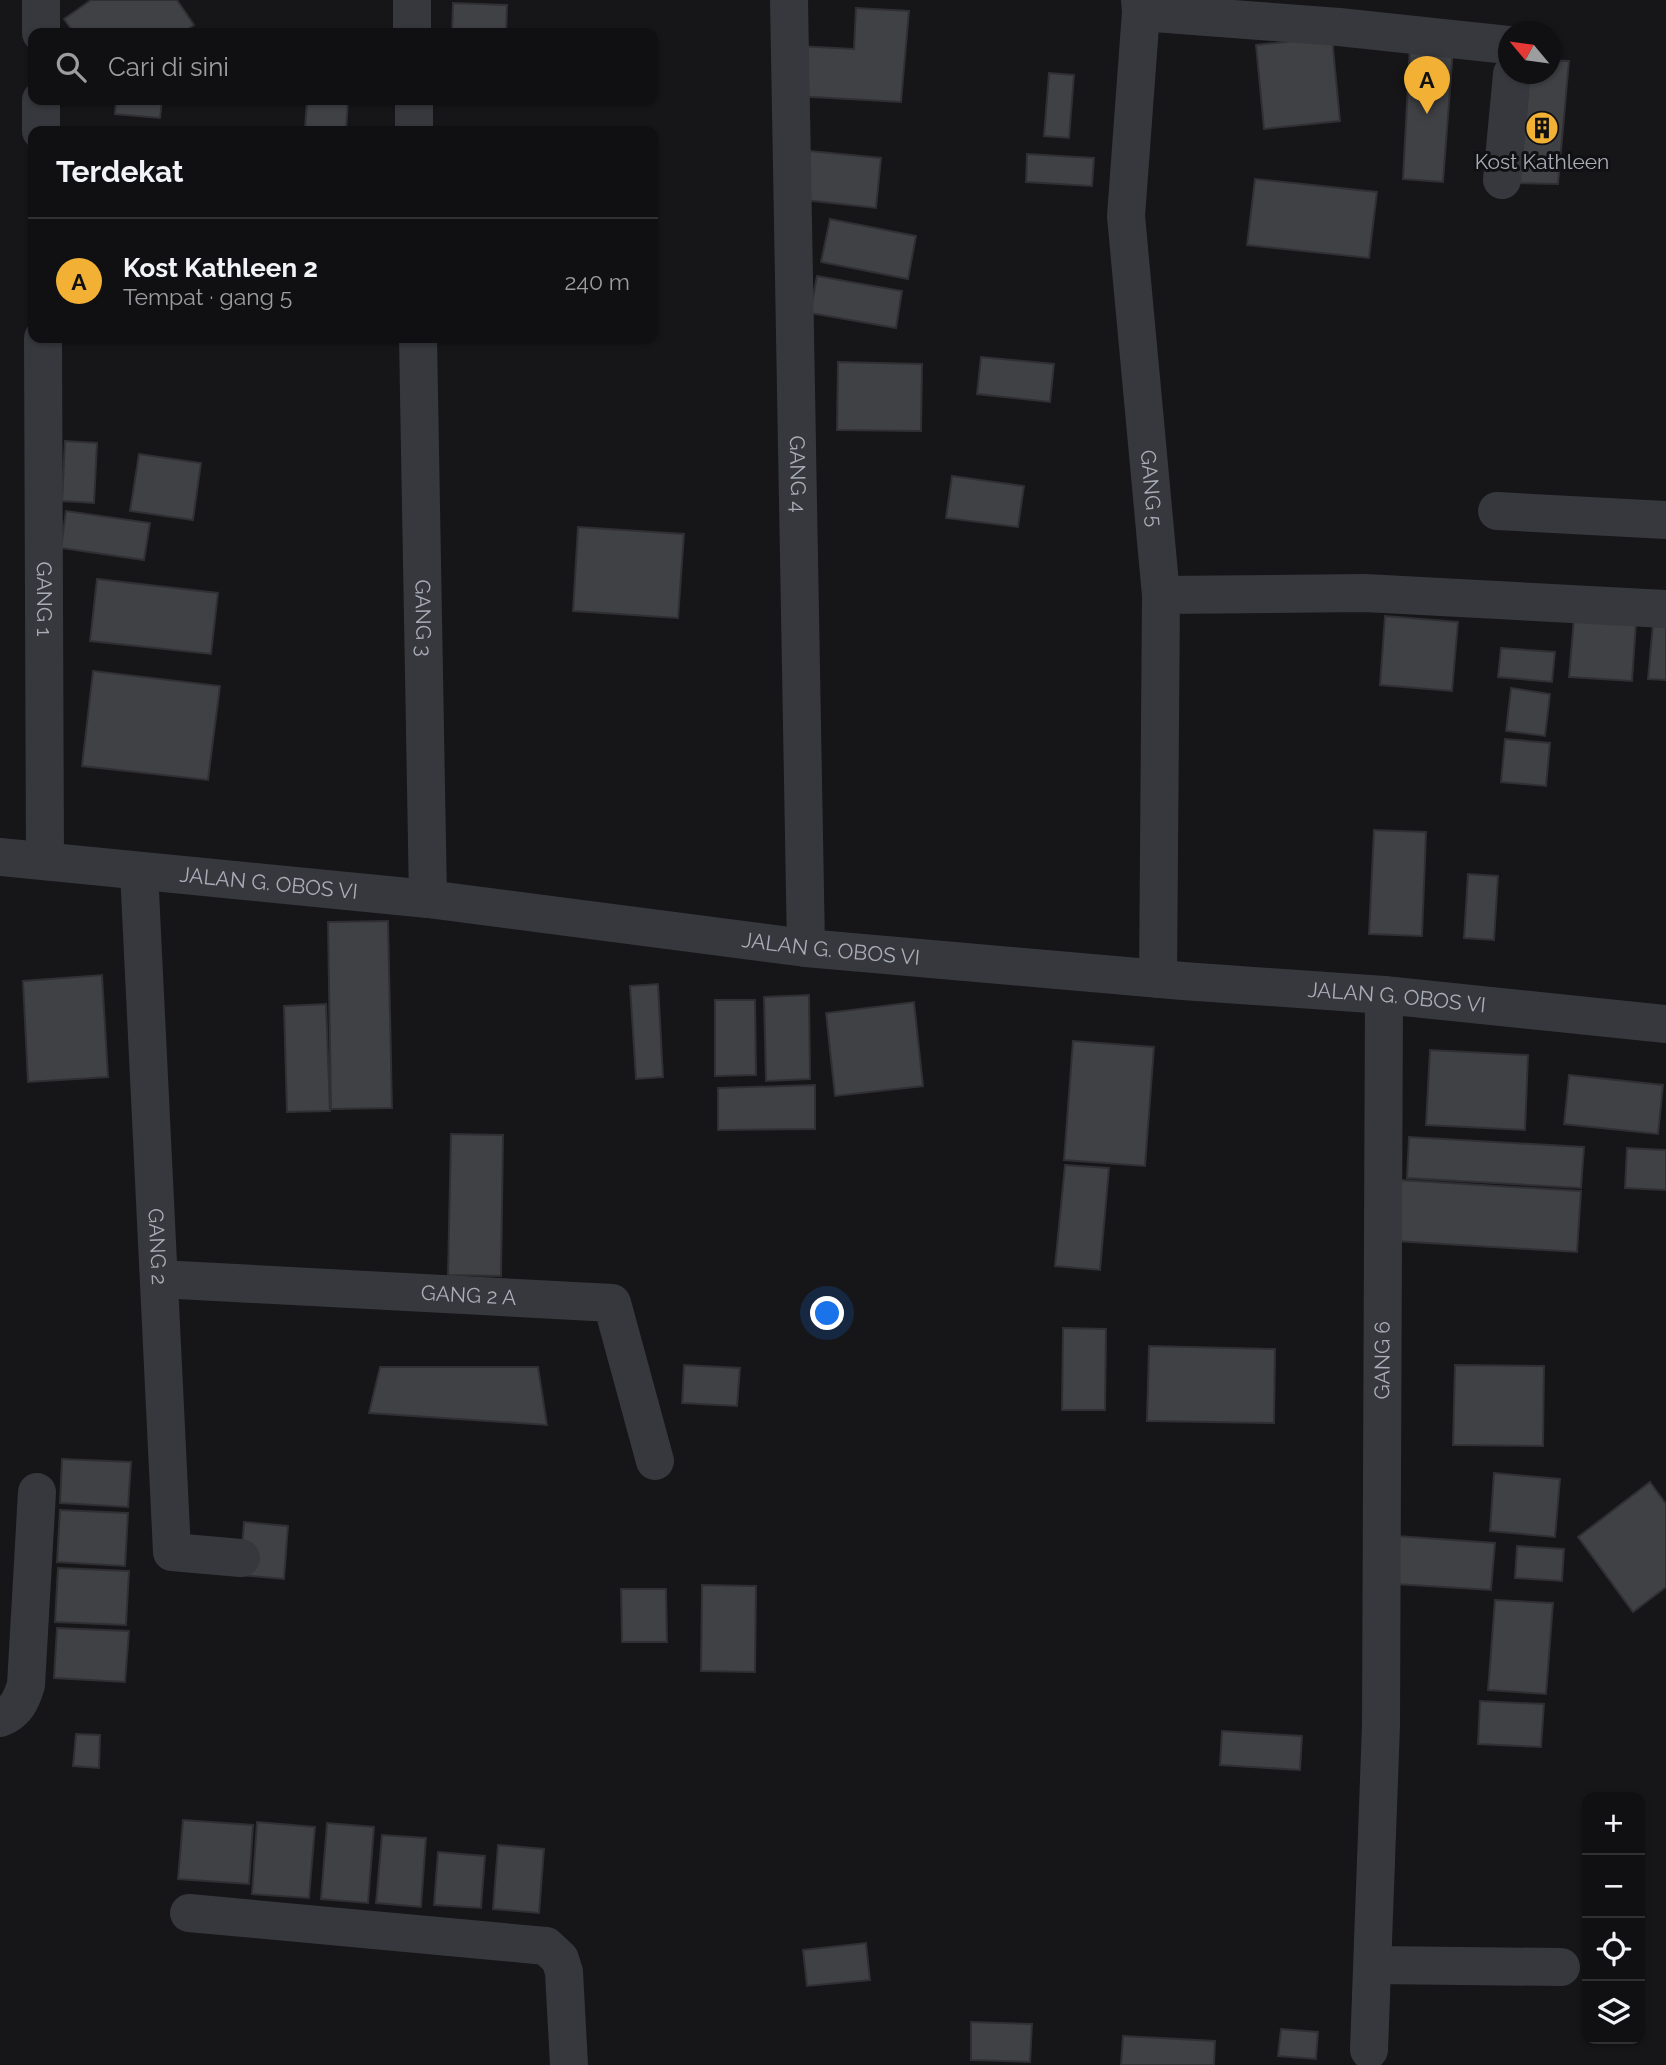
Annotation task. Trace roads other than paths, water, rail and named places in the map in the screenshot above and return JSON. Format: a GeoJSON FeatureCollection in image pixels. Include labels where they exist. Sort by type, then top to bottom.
{"type":"FeatureCollection","features":[{"type":"Feature","properties":{"kind":"street"},"geometry":{"type":"LineString","coordinates":[[41,0],[41,28]]}},
{"type":"Feature","properties":{"kind":"street"},"geometry":{"type":"LineString","coordinates":[[412,0],[412,28]]}},
{"type":"Feature","properties":{"kind":"street","name":"GANG 4"},"geometry":{"type":"LineString","coordinates":[[789,0],[806,948]]}},
{"type":"Feature","properties":{"kind":"street"},"geometry":{"type":"LineString","coordinates":[[1140,6],[1498,45]]}},
{"type":"Feature","properties":{"kind":"street","name":"GANG 5"},"geometry":{"type":"LineString","coordinates":[[1140,6],[1126,216],[1161,595],[1158,979]]}},
{"type":"Feature","properties":{"kind":"street"},"geometry":{"type":"LineString","coordinates":[[1502,180],[1512,84]]}},
{"type":"Feature","properties":{"kind":"street"},"geometry":{"type":"LineString","coordinates":[[41,105],[41,126]]}},
{"type":"Feature","properties":{"kind":"street"},"geometry":{"type":"LineString","coordinates":[[414,105],[414,126]]}},
{"type":"Feature","properties":{"kind":"street","name":"GANG 1"},"geometry":{"type":"LineString","coordinates":[[43,343],[46,861]]}},
{"type":"Feature","properties":{"kind":"street","name":"GANG 3"},"geometry":{"type":"LineString","coordinates":[[418,343],[428,899]]}},
{"type":"Feature","properties":{"kind":"street"},"geometry":{"type":"LineString","coordinates":[[1497,511],[1666,520]]}},
{"type":"Feature","properties":{"kind":"street"},"geometry":{"type":"LineString","coordinates":[[1161,595],[1365,593],[1666,609]]}},
{"type":"Feature","properties":{"kind":"street","name":"JALAN G. OBOS VI"},"geometry":{"type":"LineString","coordinates":[[0,857],[428,899],[806,948],[1158,979],[1384,995],[1666,1024]]}},
{"type":"Feature","properties":{"kind":"street","name":"GANG 2"},"geometry":{"type":"LineString","coordinates":[[139,871],[172,1552],[241,1558]]}},
{"type":"Feature","properties":{"kind":"street","name":"GANG 6"},"geometry":{"type":"LineString","coordinates":[[1369,2050],[1381,1725],[1384,995]]}},
{"type":"Feature","properties":{"kind":"street","name":"GANG 2 A"},"geometry":{"type":"LineString","coordinates":[[159,1279],[612,1303],[655,1461]]}},
{"type":"Feature","properties":{"kind":"street"},"geometry":{"type":"LineString","coordinates":[[0,1718],[10,1714],[21,1702],[26,1685],[37,1492]]}},
{"type":"Feature","properties":{"kind":"street"},"geometry":{"type":"LineString","coordinates":[[189,1913],[546,1947],[560,1959],[564,1972],[569,2065]]}},
{"type":"Feature","properties":{"kind":"street"},"geometry":{"type":"LineString","coordinates":[[1373,1965],[1561,1967]]}},
{"type":"Feature","properties":{"kind":"place","name":"Kost Kathleen 2"},"geometry":{"type":"Point","coordinates":[1427,114]}},
{"type":"Feature","properties":{"kind":"place","name":"Kost Kathleen"},"geometry":{"type":"Point","coordinates":[1542,128]}}]}
